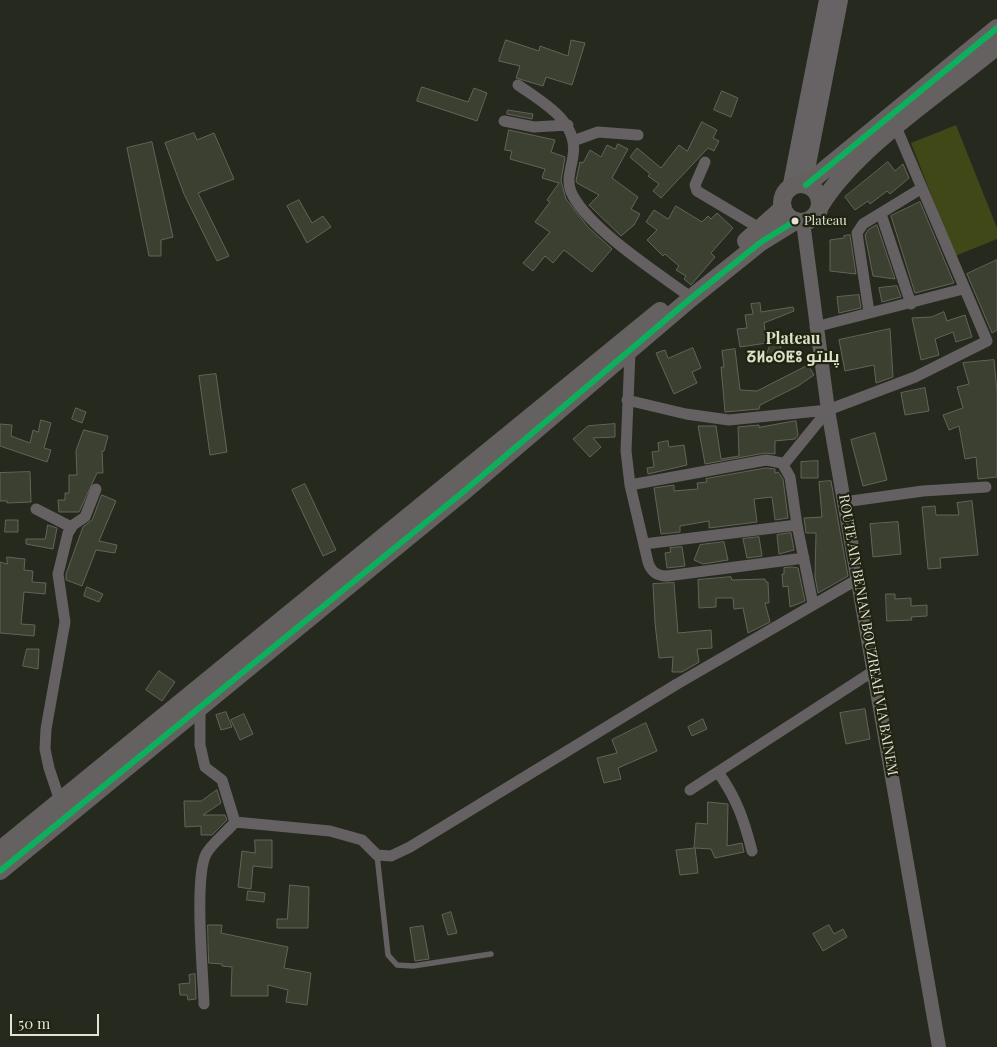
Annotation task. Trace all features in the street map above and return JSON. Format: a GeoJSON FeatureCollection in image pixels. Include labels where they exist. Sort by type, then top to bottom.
{"type":"FeatureCollection","features":[{"type":"Feature","properties":{"kind":"main road"},"geometry":{"type":"LineString","coordinates":[[800,186],[827,0]]}},
{"type":"Feature","properties":{"kind":"main road"},"geometry":{"type":"LineString","coordinates":[[800,186],[840,0]]}},
{"type":"Feature","properties":{"kind":"main road"},"geometry":{"type":"LineString","coordinates":[[799,222],[790,218],[783,208],[784,195],[800,186],[997,28]]}},
{"type":"Feature","properties":{"kind":"main road"},"geometry":{"type":"LineString","coordinates":[[0,871],[200,705],[463,492],[630,352],[669,316],[761,242],[799,222],[811,220],[817,214],[820,206],[841,176],[896,127],[997,46]]}},
{"type":"Feature","properties":{"kind":"main road"},"geometry":{"type":"LineString","coordinates":[[800,186],[817,193],[820,206]]}},
{"type":"Feature","properties":{"kind":"main road"},"geometry":{"type":"LineString","coordinates":[[0,850],[639,327],[685,293],[783,208]]}},
{"type":"Feature","properties":{"kind":"street"},"geometry":{"type":"LineString","coordinates":[[518,85],[557,113],[568,125],[573,141],[573,155],[568,179],[573,195],[587,215],[633,255],[685,293]]}},
{"type":"Feature","properties":{"kind":"street"},"geometry":{"type":"LineString","coordinates":[[504,121],[534,127],[568,125]]}},
{"type":"Feature","properties":{"kind":"street"},"geometry":{"type":"LineString","coordinates":[[627,400],[686,414],[729,420],[828,410],[915,377],[992,338],[963,288],[896,127]]}},
{"type":"Feature","properties":{"kind":"street"},"geometry":{"type":"LineString","coordinates":[[573,141],[598,132],[638,134]]}},
{"type":"Feature","properties":{"kind":"street"},"geometry":{"type":"LineString","coordinates":[[705,162],[695,185],[697,191],[761,228]]}},
{"type":"Feature","properties":{"kind":"street"},"geometry":{"type":"LineString","coordinates":[[869,312],[856,236],[860,226],[922,188]]}},
{"type":"Feature","properties":{"kind":"street"},"geometry":{"type":"LineString","coordinates":[[880,214],[911,304]]}},
{"type":"Feature","properties":{"kind":"street","name":"ROUTE AIN BENIAN BOUZREAH VIA BAINEM"},"geometry":{"type":"LineString","coordinates":[[799,222],[808,245],[815,327],[828,410],[875,670],[939,1047]]}},
{"type":"Feature","properties":{"kind":"street"},"geometry":{"type":"LineString","coordinates":[[815,327],[869,312],[911,304],[963,288]]}},
{"type":"Feature","properties":{"kind":"street"},"geometry":{"type":"LineString","coordinates":[[630,352],[626,450],[630,485],[649,566],[655,573],[663,576],[804,558]]}},
{"type":"Feature","properties":{"kind":"street"},"geometry":{"type":"LineString","coordinates":[[784,464],[828,410]]}},
{"type":"Feature","properties":{"kind":"street"},"geometry":{"type":"LineString","coordinates":[[630,485],[766,460],[777,460],[784,464],[790,477],[797,525],[813,604]]}},
{"type":"Feature","properties":{"kind":"street"},"geometry":{"type":"LineString","coordinates":[[844,502],[924,491],[986,487]]}},
{"type":"Feature","properties":{"kind":"street"},"geometry":{"type":"LineString","coordinates":[[60,802],[48,768],[45,749],[46,728],[64,622],[58,574],[71,527],[85,517],[96,488]]}},
{"type":"Feature","properties":{"kind":"street"},"geometry":{"type":"LineString","coordinates":[[36,509],[71,527]]}},
{"type":"Feature","properties":{"kind":"street"},"geometry":{"type":"LineString","coordinates":[[644,544],[797,525]]}},
{"type":"Feature","properties":{"kind":"street"},"geometry":{"type":"LineString","coordinates":[[235,822],[330,831],[362,840],[377,855],[391,856],[410,847],[677,684],[858,579]]}},
{"type":"Feature","properties":{"kind":"street"},"geometry":{"type":"LineString","coordinates":[[690,790],[875,670]]}},
{"type":"Feature","properties":{"kind":"street"},"geometry":{"type":"LineString","coordinates":[[200,705],[200,745],[205,767],[222,780],[235,822]]}},
{"type":"Feature","properties":{"kind":"street"},"geometry":{"type":"LineString","coordinates":[[718,772],[734,794],[743,816],[752,851]]}},
{"type":"Feature","properties":{"kind":"street"},"geometry":{"type":"LineString","coordinates":[[204,1004],[201,936],[202,873],[206,853],[235,822]]}},
{"type":"Feature","properties":{"kind":"lane"},"geometry":{"type":"LineString","coordinates":[[377,855],[388,955],[397,965],[413,966],[491,954]]}},
{"type":"Feature","properties":{"kind":"green space"},"geometry":{"type":"Polygon","coordinates":[[[956,125],[997,228],[997,239],[955,256],[911,143],[956,125]]]}},
{"type":"Feature","properties":{"kind":"building"},"geometry":{"type":"Polygon","coordinates":[[[506,40],[539,51],[540,46],[568,56],[571,40],[585,43],[572,85],[546,77],[543,86],[516,78],[520,66],[499,61],[506,40]]]}},
{"type":"Feature","properties":{"kind":"building"},"geometry":{"type":"Polygon","coordinates":[[[422,87],[468,102],[474,88],[487,93],[477,121],[417,101],[422,87]]]}},
{"type":"Feature","properties":{"kind":"building"},"geometry":{"type":"Polygon","coordinates":[[[722,91],[738,98],[731,117],[714,110],[722,91]]]}},
{"type":"Feature","properties":{"kind":"building"},"geometry":{"type":"Polygon","coordinates":[[[508,110],[533,114],[532,119],[507,114],[508,110]]]}},
{"type":"Feature","properties":{"kind":"building"},"geometry":{"type":"Polygon","coordinates":[[[702,122],[717,130],[713,138],[719,141],[714,151],[708,148],[661,198],[653,191],[659,184],[648,176],[650,174],[630,157],[637,148],[661,168],[679,145],[687,151],[702,122]]]}},
{"type":"Feature","properties":{"kind":"building"},"geometry":{"type":"Polygon","coordinates":[[[509,130],[555,140],[551,152],[565,157],[561,181],[566,199],[588,227],[612,249],[592,272],[564,250],[553,263],[545,256],[533,271],[523,263],[550,232],[535,222],[550,202],[547,200],[559,183],[542,178],[545,169],[510,159],[512,151],[505,150],[509,130]]]}},
{"type":"Feature","properties":{"kind":"building"},"geometry":{"type":"Polygon","coordinates":[[[194,133],[197,140],[214,133],[234,179],[198,193],[229,256],[217,261],[184,194],[165,143],[194,133]]]}},
{"type":"Feature","properties":{"kind":"building"},"geometry":{"type":"Polygon","coordinates":[[[152,142],[173,237],[161,240],[161,256],[149,256],[127,148],[152,142]]]}},
{"type":"Feature","properties":{"kind":"building"},"geometry":{"type":"Polygon","coordinates":[[[618,144],[628,149],[612,178],[638,197],[631,209],[640,214],[634,225],[621,236],[589,205],[599,195],[576,181],[580,162],[583,163],[590,150],[601,157],[607,145],[615,149],[618,144]]]}},
{"type":"Feature","properties":{"kind":"building"},"geometry":{"type":"Polygon","coordinates":[[[888,162],[895,171],[903,164],[909,178],[890,194],[887,191],[870,204],[868,201],[855,210],[845,197],[888,162]]]}},
{"type":"Feature","properties":{"kind":"building"},"geometry":{"type":"Polygon","coordinates":[[[299,200],[312,223],[323,216],[331,227],[307,243],[287,206],[299,200]]]}},
{"type":"Feature","properties":{"kind":"building"},"geometry":{"type":"Polygon","coordinates":[[[920,202],[954,283],[915,293],[891,216],[920,202]]]}},
{"type":"Feature","properties":{"kind":"building"},"geometry":{"type":"Polygon","coordinates":[[[676,206],[702,222],[708,216],[711,219],[717,213],[733,228],[711,253],[715,257],[691,285],[684,279],[686,276],[676,270],[679,266],[665,254],[663,256],[647,240],[657,230],[646,222],[654,210],[668,219],[676,206]]]}},
{"type":"Feature","properties":{"kind":"building"},"geometry":{"type":"Polygon","coordinates":[[[877,225],[895,279],[873,276],[865,235],[868,230],[877,225]]]}},
{"type":"Feature","properties":{"kind":"building"},"geometry":{"type":"Polygon","coordinates":[[[850,235],[856,274],[830,271],[830,240],[850,235]]]}},
{"type":"Feature","properties":{"kind":"building"},"geometry":{"type":"Polygon","coordinates":[[[997,260],[997,330],[992,333],[967,274],[997,260]]]}},
{"type":"Feature","properties":{"kind":"building"},"geometry":{"type":"Polygon","coordinates":[[[897,286],[901,297],[882,302],[879,288],[897,286]]]}},
{"type":"Feature","properties":{"kind":"building"},"geometry":{"type":"Polygon","coordinates":[[[859,295],[861,308],[839,313],[837,297],[859,295]]]}},
{"type":"Feature","properties":{"kind":"building"},"geometry":{"type":"Polygon","coordinates":[[[760,303],[761,312],[793,307],[794,311],[764,323],[767,343],[740,347],[737,329],[747,328],[745,315],[753,314],[751,304],[760,303]]]}},
{"type":"Feature","properties":{"kind":"building"},"geometry":{"type":"Polygon","coordinates":[[[944,312],[947,321],[965,315],[972,337],[956,342],[953,332],[935,339],[939,355],[921,360],[912,318],[931,317],[944,312]]]}},
{"type":"Feature","properties":{"kind":"building"},"geometry":{"type":"Polygon","coordinates":[[[890,329],[893,377],[876,383],[874,365],[845,371],[839,340],[890,329]]]}},
{"type":"Feature","properties":{"kind":"building"},"geometry":{"type":"Polygon","coordinates":[[[771,343],[781,346],[776,361],[766,357],[771,343]]]}},
{"type":"Feature","properties":{"kind":"building"},"geometry":{"type":"Polygon","coordinates":[[[693,348],[701,368],[692,372],[697,383],[674,394],[656,353],[665,350],[668,358],[693,348]]]}},
{"type":"Feature","properties":{"kind":"building"},"geometry":{"type":"Polygon","coordinates":[[[735,349],[740,390],[757,391],[808,365],[814,375],[798,386],[760,405],[759,409],[725,412],[721,367],[724,367],[722,351],[735,349]]]}},
{"type":"Feature","properties":{"kind":"building"},"geometry":{"type":"Polygon","coordinates":[[[994,360],[997,391],[997,477],[978,479],[976,457],[965,459],[959,426],[949,430],[943,415],[963,408],[957,387],[969,384],[963,363],[994,360]]]}},
{"type":"Feature","properties":{"kind":"building"},"geometry":{"type":"Polygon","coordinates":[[[216,374],[227,452],[210,455],[199,376],[216,374]]]}},
{"type":"Feature","properties":{"kind":"building"},"geometry":{"type":"Polygon","coordinates":[[[925,388],[929,411],[905,415],[901,393],[925,388]]]}},
{"type":"Feature","properties":{"kind":"building"},"geometry":{"type":"Polygon","coordinates":[[[76,408],[86,412],[82,423],[72,419],[76,408]]]}},
{"type":"Feature","properties":{"kind":"building"},"geometry":{"type":"Polygon","coordinates":[[[41,420],[51,423],[44,448],[51,450],[47,462],[0,446],[0,424],[12,425],[11,436],[30,443],[33,430],[38,432],[41,420]]]}},
{"type":"Feature","properties":{"kind":"building"},"geometry":{"type":"Polygon","coordinates":[[[796,421],[798,435],[795,439],[775,441],[775,454],[765,453],[705,464],[698,426],[716,426],[721,459],[739,456],[738,427],[759,425],[759,427],[796,421]]]}},
{"type":"Feature","properties":{"kind":"building"},"geometry":{"type":"Polygon","coordinates":[[[615,424],[615,437],[593,438],[601,447],[590,457],[573,439],[588,426],[615,424]]]}},
{"type":"Feature","properties":{"kind":"building"},"geometry":{"type":"Polygon","coordinates":[[[84,430],[108,436],[104,451],[102,451],[103,473],[97,473],[79,512],[59,512],[58,500],[65,500],[65,493],[69,493],[69,475],[77,475],[76,451],[84,430]]]}},
{"type":"Feature","properties":{"kind":"building"},"geometry":{"type":"Polygon","coordinates":[[[875,433],[887,480],[863,486],[851,440],[875,433]]]}},
{"type":"Feature","properties":{"kind":"building"},"geometry":{"type":"Polygon","coordinates":[[[668,441],[669,447],[684,445],[687,465],[648,474],[647,468],[654,467],[652,452],[659,451],[658,443],[668,441]]]}},
{"type":"Feature","properties":{"kind":"building"},"geometry":{"type":"Polygon","coordinates":[[[818,461],[818,478],[801,478],[801,462],[818,461]]]}},
{"type":"Feature","properties":{"kind":"building"},"geometry":{"type":"Polygon","coordinates":[[[766,468],[775,469],[775,473],[778,472],[783,479],[788,518],[775,520],[772,497],[754,499],[757,522],[709,528],[709,521],[680,526],[680,532],[661,534],[654,488],[674,485],[674,491],[698,489],[697,483],[707,482],[706,479],[766,468]]]}},
{"type":"Feature","properties":{"kind":"building"},"geometry":{"type":"Polygon","coordinates":[[[30,472],[31,502],[7,503],[7,501],[0,501],[0,473],[30,472]]]}},
{"type":"Feature","properties":{"kind":"building"},"geometry":{"type":"Polygon","coordinates":[[[831,481],[848,576],[818,593],[815,577],[816,533],[806,533],[804,518],[822,517],[819,482],[831,481]]]}},
{"type":"Feature","properties":{"kind":"building"},"geometry":{"type":"Polygon","coordinates":[[[305,484],[336,550],[323,556],[292,490],[305,484]]]}},
{"type":"Feature","properties":{"kind":"building"},"geometry":{"type":"Polygon","coordinates":[[[102,495],[116,501],[99,541],[117,545],[115,553],[96,550],[82,586],[66,580],[66,574],[83,527],[92,520],[102,495]]]}},
{"type":"Feature","properties":{"kind":"building"},"geometry":{"type":"Polygon","coordinates":[[[972,501],[978,555],[940,558],[941,568],[928,569],[922,507],[935,506],[936,515],[959,515],[957,503],[972,501]]]}},
{"type":"Feature","properties":{"kind":"building"},"geometry":{"type":"Polygon","coordinates":[[[6,520],[18,520],[18,532],[5,532],[6,520]]]}},
{"type":"Feature","properties":{"kind":"building"},"geometry":{"type":"Polygon","coordinates":[[[898,522],[901,554],[873,557],[870,524],[898,522]]]}},
{"type":"Feature","properties":{"kind":"building"},"geometry":{"type":"Polygon","coordinates":[[[48,525],[57,528],[53,549],[26,544],[26,539],[45,539],[48,525]]]}},
{"type":"Feature","properties":{"kind":"building"},"geometry":{"type":"Polygon","coordinates":[[[791,533],[794,550],[779,554],[777,535],[791,533]]]}},
{"type":"Feature","properties":{"kind":"building"},"geometry":{"type":"Polygon","coordinates":[[[759,537],[762,556],[747,558],[743,539],[759,537]]]}},
{"type":"Feature","properties":{"kind":"building"},"geometry":{"type":"Polygon","coordinates":[[[724,542],[728,560],[703,564],[694,560],[700,545],[724,542]]]}},
{"type":"Feature","properties":{"kind":"building"},"geometry":{"type":"Polygon","coordinates":[[[682,547],[685,566],[667,568],[665,553],[671,552],[670,548],[682,547]]]}},
{"type":"Feature","properties":{"kind":"building"},"geometry":{"type":"Polygon","coordinates":[[[7,557],[25,559],[24,570],[33,571],[32,582],[46,583],[45,594],[24,592],[21,624],[35,625],[34,636],[0,633],[0,562],[7,564],[7,557]]]}},
{"type":"Feature","properties":{"kind":"building"},"geometry":{"type":"Polygon","coordinates":[[[784,568],[798,568],[805,601],[790,607],[788,586],[783,587],[782,574],[784,574],[784,568]]]}},
{"type":"Feature","properties":{"kind":"building"},"geometry":{"type":"Polygon","coordinates":[[[731,577],[732,580],[765,579],[768,582],[769,603],[765,603],[770,622],[748,633],[743,608],[734,609],[733,598],[716,598],[716,607],[699,608],[698,580],[731,577]]]}},
{"type":"Feature","properties":{"kind":"building"},"geometry":{"type":"Polygon","coordinates":[[[674,583],[678,633],[711,630],[712,648],[697,649],[699,662],[682,672],[672,672],[673,657],[659,658],[655,623],[653,584],[674,583]]]}},
{"type":"Feature","properties":{"kind":"building"},"geometry":{"type":"Polygon","coordinates":[[[87,587],[103,594],[99,602],[84,596],[87,587]]]}},
{"type":"Feature","properties":{"kind":"building"},"geometry":{"type":"Polygon","coordinates":[[[886,594],[895,594],[895,599],[911,598],[911,606],[927,605],[927,616],[911,617],[912,620],[887,621],[886,594]]]}},
{"type":"Feature","properties":{"kind":"building"},"geometry":{"type":"Polygon","coordinates":[[[27,649],[39,649],[38,669],[23,666],[27,649]]]}},
{"type":"Feature","properties":{"kind":"building"},"geometry":{"type":"Polygon","coordinates":[[[159,671],[175,682],[162,701],[146,690],[159,671]]]}},
{"type":"Feature","properties":{"kind":"building"},"geometry":{"type":"Polygon","coordinates":[[[865,709],[870,739],[846,744],[840,713],[865,709]]]}},
{"type":"Feature","properties":{"kind":"building"},"geometry":{"type":"Polygon","coordinates":[[[226,712],[232,727],[221,730],[216,715],[226,712]]]}},
{"type":"Feature","properties":{"kind":"building"},"geometry":{"type":"Polygon","coordinates":[[[244,714],[253,734],[240,740],[231,720],[244,714]]]}},
{"type":"Feature","properties":{"kind":"building"},"geometry":{"type":"Polygon","coordinates":[[[703,719],[707,729],[692,736],[688,727],[703,719]]]}},
{"type":"Feature","properties":{"kind":"building"},"geometry":{"type":"Polygon","coordinates":[[[646,723],[657,751],[618,768],[621,779],[604,783],[597,758],[617,753],[612,740],[646,723]]]}},
{"type":"Feature","properties":{"kind":"building"},"geometry":{"type":"Polygon","coordinates":[[[217,790],[221,803],[203,815],[225,815],[227,820],[212,835],[201,835],[201,826],[185,827],[184,801],[201,801],[217,790]]]}},
{"type":"Feature","properties":{"kind":"building"},"geometry":{"type":"Polygon","coordinates":[[[708,802],[728,804],[727,846],[742,843],[744,852],[715,858],[711,849],[695,848],[698,873],[680,875],[676,850],[694,848],[696,823],[707,824],[708,802]]]}},
{"type":"Feature","properties":{"kind":"building"},"geometry":{"type":"Polygon","coordinates":[[[255,840],[272,840],[272,868],[253,866],[251,889],[238,887],[242,851],[255,853],[255,840]]]}},
{"type":"Feature","properties":{"kind":"building"},"geometry":{"type":"Polygon","coordinates":[[[290,885],[309,887],[308,928],[277,928],[277,919],[287,919],[290,885]]]}},
{"type":"Feature","properties":{"kind":"building"},"geometry":{"type":"Polygon","coordinates":[[[248,891],[265,893],[264,902],[247,900],[248,891]]]}},
{"type":"Feature","properties":{"kind":"building"},"geometry":{"type":"Polygon","coordinates":[[[451,912],[457,933],[448,935],[442,915],[451,912]]]}},
{"type":"Feature","properties":{"kind":"building"},"geometry":{"type":"Polygon","coordinates":[[[208,925],[222,925],[221,933],[288,947],[284,968],[311,973],[307,1005],[286,1002],[288,990],[268,985],[268,996],[231,996],[232,967],[209,963],[208,925]]]}},
{"type":"Feature","properties":{"kind":"building"},"geometry":{"type":"Polygon","coordinates":[[[829,925],[834,934],[843,929],[847,937],[823,951],[813,934],[829,925]]]}},
{"type":"Feature","properties":{"kind":"building"},"geometry":{"type":"Polygon","coordinates":[[[423,926],[429,959],[415,961],[410,928],[423,926]]]}},
{"type":"Feature","properties":{"kind":"building"},"geometry":{"type":"Polygon","coordinates":[[[195,974],[196,999],[188,1000],[187,995],[180,995],[179,984],[190,983],[189,975],[195,974]]]}},
{"type":"Feature","properties":{"kind":"transit line"},"geometry":{"type":"LineString","coordinates":[[806,185],[997,28]]}},
{"type":"Feature","properties":{"kind":"transit line"},"geometry":{"type":"LineString","coordinates":[[0,871],[463,492],[690,299],[761,242],[795,221]]}},
{"type":"Feature","properties":{"kind":"place","name":"Plateau"},"geometry":{"type":"Point","coordinates":[795,221]}},
{"type":"Feature","properties":{"kind":"district","name":"Plateau ⵒⵍⴰⵙⵟⵓ پلاتو"},"geometry":{"type":"Point","coordinates":[793,348]}}]}
